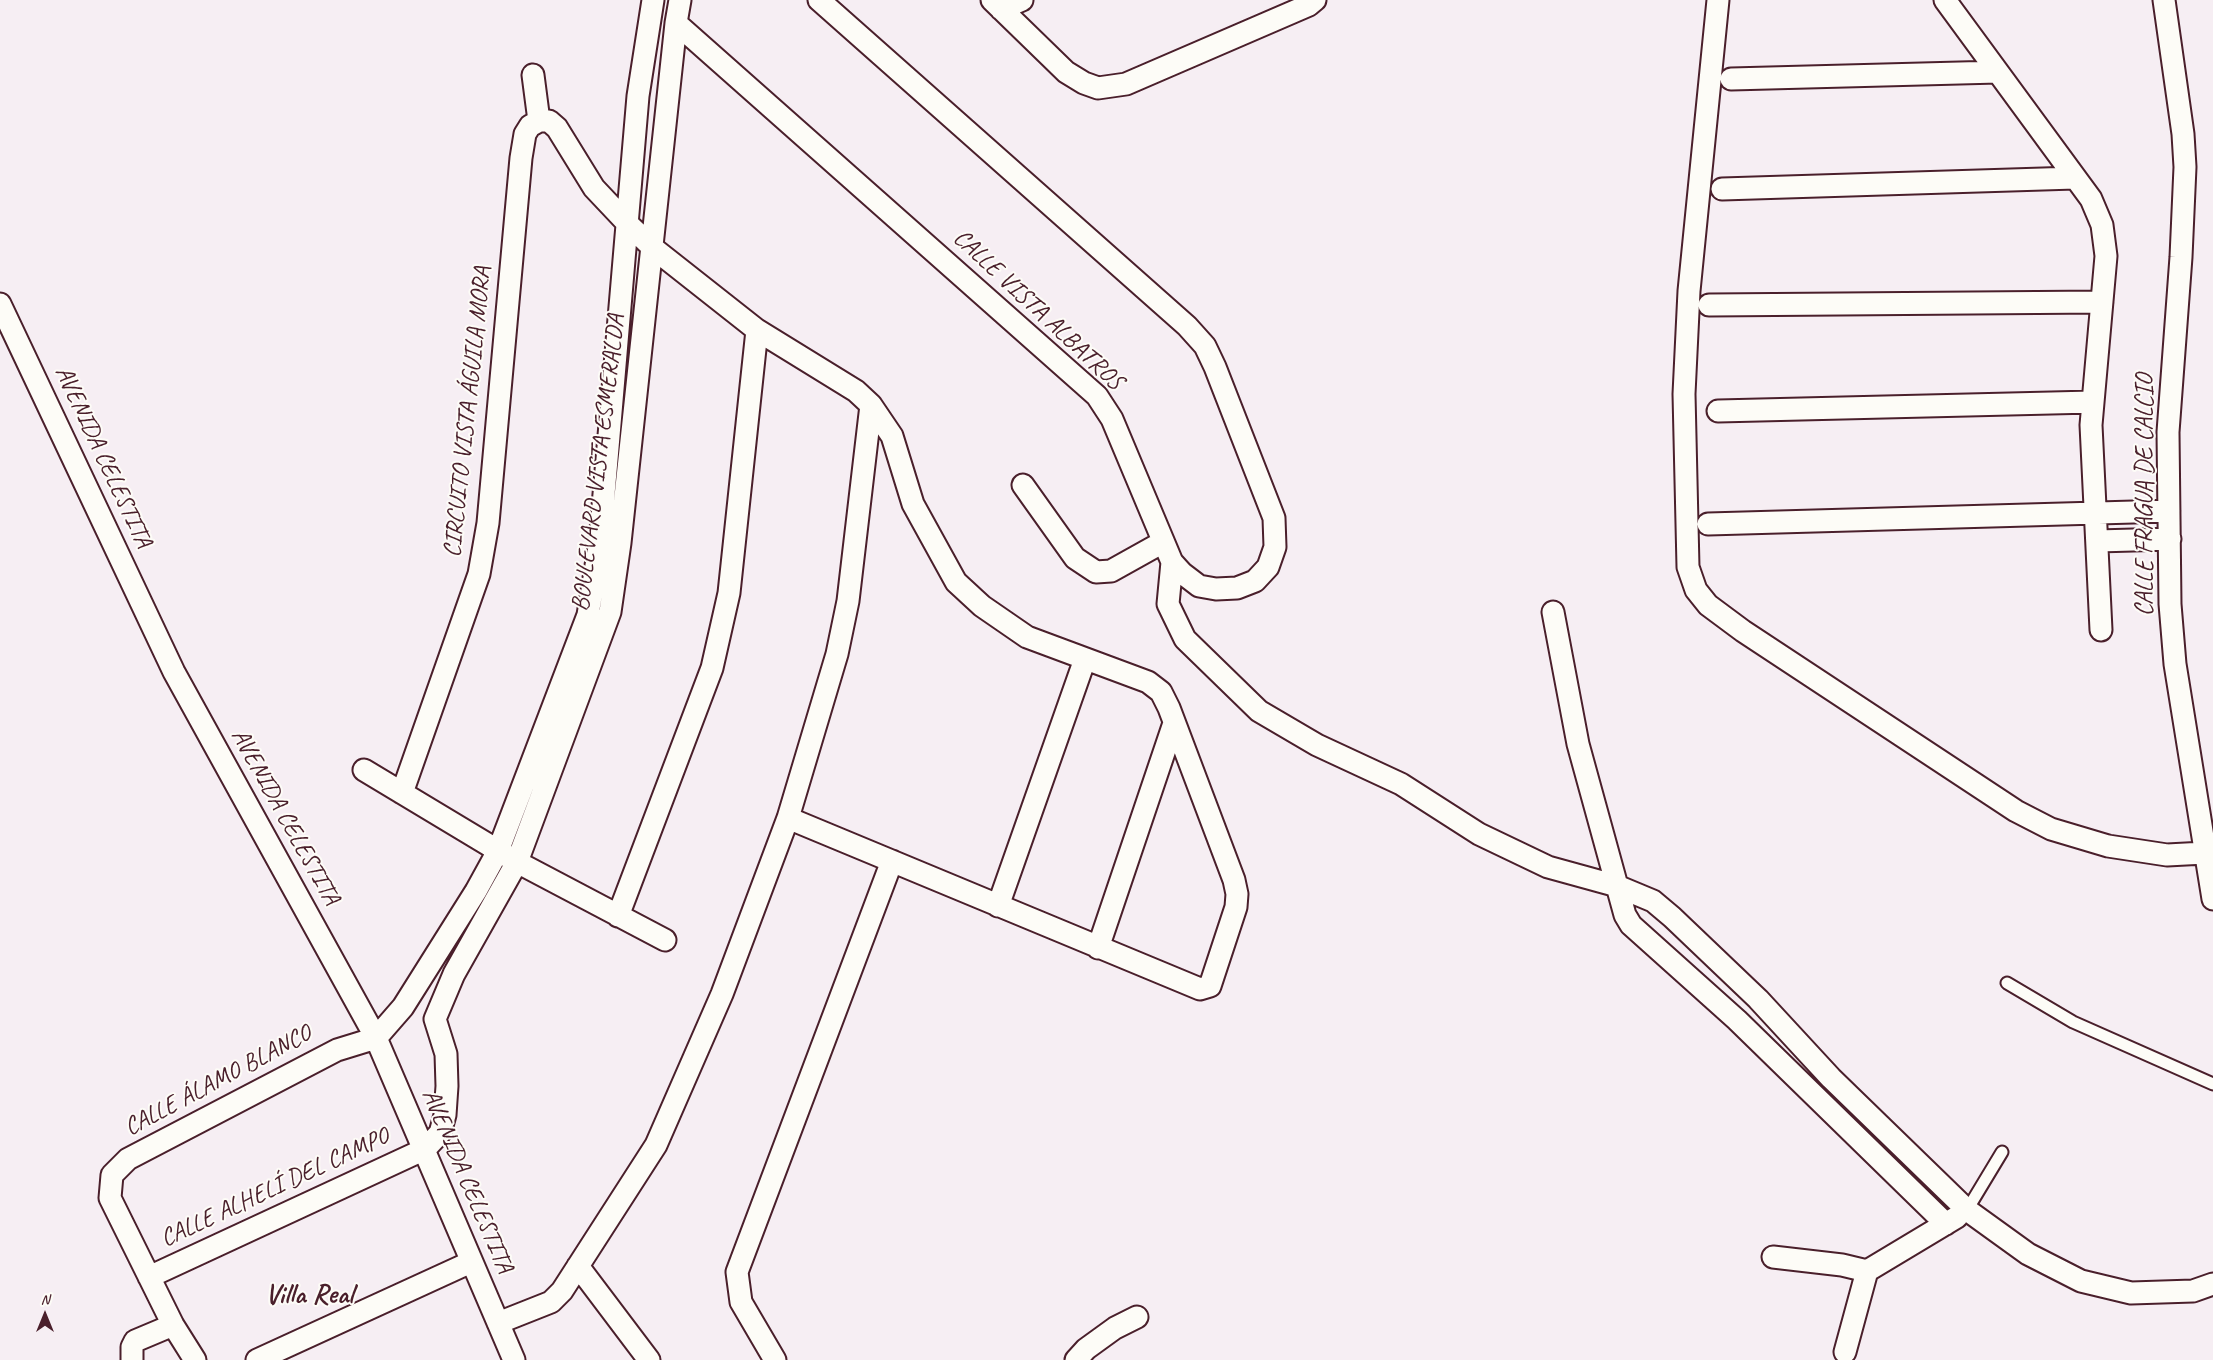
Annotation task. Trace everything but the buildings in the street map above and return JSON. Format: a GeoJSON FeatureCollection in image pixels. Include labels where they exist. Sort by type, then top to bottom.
{"type":"FeatureCollection","features":[{"type":"Feature","properties":{"kind":"street"},"geometry":{"type":"LineString","coordinates":[[635,0],[651,8]]}},
{"type":"Feature","properties":{"kind":"street","name":"BOULEVARD VISTA ESMERALDA"},"geometry":{"type":"LineString","coordinates":[[435,1019],[454,974],[517,862],[610,612],[620,543],[680,0]]}},
{"type":"Feature","properties":{"kind":"street","name":"CALLE VISTA ALBATROS"},"geometry":{"type":"LineString","coordinates":[[676,23],[1097,396],[1112,419],[1172,562],[1182,573],[1199,586],[1216,589],[1237,588],[1255,581],[1268,567],[1275,547],[1274,518],[1206,346],[1179,319],[819,0]]}},
{"type":"Feature","properties":{"kind":"street"},"geometry":{"type":"LineString","coordinates":[[997,4],[1022,0]]}},
{"type":"Feature","properties":{"kind":"street"},"geometry":{"type":"LineString","coordinates":[[997,4],[1066,72],[1084,83],[1098,88],[1126,84],[1309,5],[1314,0]]}},
{"type":"Feature","properties":{"kind":"street"},"geometry":{"type":"LineString","coordinates":[[1718,0],[1689,291],[1684,394],[1688,567],[1696,590],[1708,605],[1743,631],[2016,811],[2051,829],[2108,846],[2167,855],[2205,853]]}},
{"type":"Feature","properties":{"kind":"street"},"geometry":{"type":"LineString","coordinates":[[1946,0],[2091,199],[2102,225],[2106,256],[2091,425],[2101,630]]}},
{"type":"Feature","properties":{"kind":"street","name":"CALLE FRAGUA DE CALCIO"},"geometry":{"type":"LineString","coordinates":[[2164,0],[2183,134],[2185,167],[2181,257],[2168,432],[2170,604],[2175,664],[2213,899]]}},
{"type":"Feature","properties":{"kind":"street","name":"BOULEVARD VISTA ESMERALDA"},"geometry":{"type":"LineString","coordinates":[[376,1038],[403,1007],[476,891],[498,851],[588,615],[600,541],[638,96],[651,8]]}},
{"type":"Feature","properties":{"kind":"street"},"geometry":{"type":"LineString","coordinates":[[1731,79],[1998,72]]}},
{"type":"Feature","properties":{"kind":"street"},"geometry":{"type":"LineString","coordinates":[[533,75],[539,121],[549,121],[557,128],[594,188],[628,224],[653,248],[757,330],[856,391],[871,405],[892,436],[913,504],[956,582],[982,606],[1027,637],[1148,682],[1161,692],[1234,880],[1237,894],[1236,907],[1210,986],[1200,989],[788,818]]}},
{"type":"Feature","properties":{"kind":"street","name":"CIRCUITO VISTA ÁGUILA MORA"},"geometry":{"type":"LineString","coordinates":[[402,793],[479,574],[488,523],[521,158],[525,134],[530,126],[539,121]]}},
{"type":"Feature","properties":{"kind":"street"},"geometry":{"type":"LineString","coordinates":[[1722,189],[2075,178]]}},
{"type":"Feature","properties":{"kind":"street"},"geometry":{"type":"LineString","coordinates":[[1709,305],[2102,302]]}},
{"type":"Feature","properties":{"kind":"street","name":"AVENIDA CELESTITA"},"geometry":{"type":"LineString","coordinates":[[0,304],[174,672],[376,1038],[514,1360]]}},
{"type":"Feature","properties":{"kind":"street"},"geometry":{"type":"LineString","coordinates":[[618,916],[714,659],[730,593],[757,330]]}},
{"type":"Feature","properties":{"kind":"street"},"geometry":{"type":"LineString","coordinates":[[1718,411],[2093,402]]}},
{"type":"Feature","properties":{"kind":"street"},"geometry":{"type":"LineString","coordinates":[[498,1323],[551,1302],[562,1291],[656,1145],[722,994],[788,818],[837,654],[846,610],[871,405]]}},
{"type":"Feature","properties":{"kind":"street"},"geometry":{"type":"LineString","coordinates":[[1023,485],[1075,558],[1096,572],[1111,571],[1163,542]]}},
{"type":"Feature","properties":{"kind":"street"},"geometry":{"type":"LineString","coordinates":[[1708,524],[2169,511]]}},
{"type":"Feature","properties":{"kind":"street"},"geometry":{"type":"LineString","coordinates":[[2097,541],[2170,540]]}},
{"type":"Feature","properties":{"kind":"street"},"geometry":{"type":"LineString","coordinates":[[1172,562],[1168,604],[1185,639],[1259,711],[1318,745],[1401,784],[1479,834],[1548,868],[1617,886],[1653,901],[1758,999],[1831,1078],[1967,1210],[2028,1254],[2080,1281],[2131,1292],[2193,1291],[2213,1284]]}},
{"type":"Feature","properties":{"kind":"street"},"geometry":{"type":"LineString","coordinates":[[1553,612],[1578,744],[1617,886],[1631,925],[1737,1020],[1946,1224]]}},
{"type":"Feature","properties":{"kind":"street"},"geometry":{"type":"LineString","coordinates":[[998,906],[1085,658]]}},
{"type":"Feature","properties":{"kind":"street"},"geometry":{"type":"LineString","coordinates":[[1098,948],[1174,723]]}},
{"type":"Feature","properties":{"kind":"street"},"geometry":{"type":"LineString","coordinates":[[364,770],[517,862],[665,940]]}},
{"type":"Feature","properties":{"kind":"street"},"geometry":{"type":"LineString","coordinates":[[775,1360],[741,1302],[737,1272],[892,860]]}},
{"type":"Feature","properties":{"kind":"street"},"geometry":{"type":"LineString","coordinates":[[403,1007],[435,1019],[446,1054],[445,1105],[440,1133],[425,1149]]}},
{"type":"Feature","properties":{"kind":"street","name":"CALLE ÁLAMO BLANCO"},"geometry":{"type":"LineString","coordinates":[[149,1277],[110,1198],[112,1175],[128,1159],[337,1050],[376,1038]]}},
{"type":"Feature","properties":{"kind":"street","name":"CALLE ALHELÍ DEL CAMPO"},"geometry":{"type":"LineString","coordinates":[[149,1277],[425,1149]]}},
{"type":"Feature","properties":{"kind":"street"},"geometry":{"type":"LineString","coordinates":[[1845,1352],[1867,1271],[1967,1210]]}},
{"type":"Feature","properties":{"kind":"street"},"geometry":{"type":"LineString","coordinates":[[1773,1257],[1842,1265],[1867,1271]]}},
{"type":"Feature","properties":{"kind":"street"},"geometry":{"type":"LineString","coordinates":[[257,1360],[286,1354],[471,1262]]}},
{"type":"Feature","properties":{"kind":"street"},"geometry":{"type":"LineString","coordinates":[[578,1266],[649,1360]]}},
{"type":"Feature","properties":{"kind":"street"},"geometry":{"type":"LineString","coordinates":[[149,1277],[173,1324],[195,1360]]}},
{"type":"Feature","properties":{"kind":"street"},"geometry":{"type":"LineString","coordinates":[[1076,1360],[1086,1349],[1115,1328],[1137,1317]]}},
{"type":"Feature","properties":{"kind":"street"},"geometry":{"type":"LineString","coordinates":[[131,1359],[132,1347],[135,1341],[173,1324]]}},
{"type":"Feature","properties":{"kind":"lane"},"geometry":{"type":"LineString","coordinates":[[2007,983],[2073,1022],[2213,1084]]}},
{"type":"Feature","properties":{"kind":"lane"},"geometry":{"type":"LineString","coordinates":[[1967,1210],[2002,1152]]}},
{"type":"Feature","properties":{"kind":"district","name":"Villa Real"},"geometry":{"type":"Point","coordinates":[309,1296]}}]}
